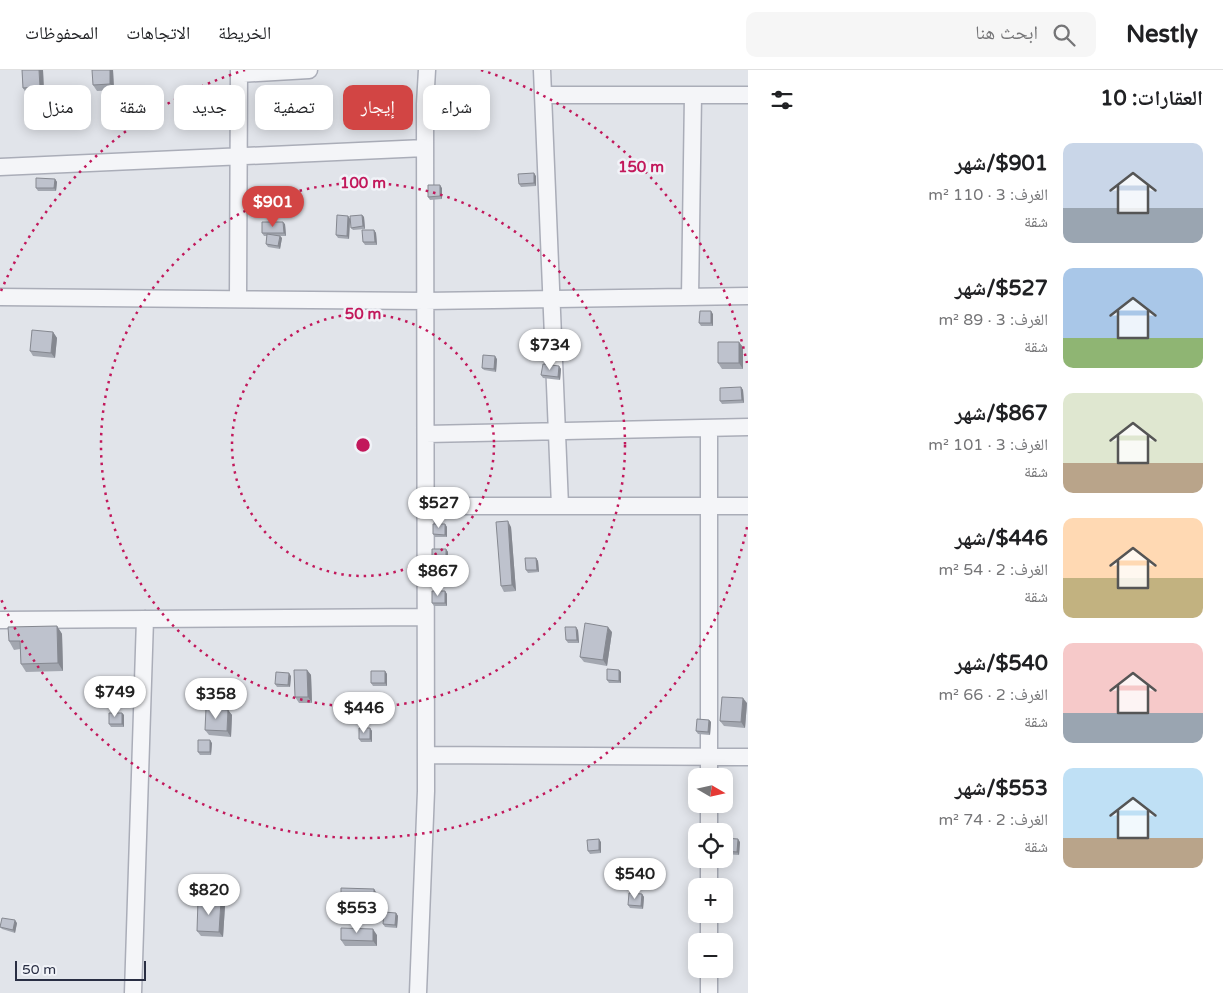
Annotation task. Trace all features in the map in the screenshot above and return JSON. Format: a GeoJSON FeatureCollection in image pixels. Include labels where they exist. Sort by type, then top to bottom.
{"type":"FeatureCollection","features":[{"type":"Feature","properties":{"kind":"street"},"geometry":{"type":"LineString","coordinates":[[238,300],[239,72],[309,70]]}},
{"type":"Feature","properties":{"kind":"street"},"geometry":{"type":"LineString","coordinates":[[418,993],[426,791],[425,104],[428,70]]}},
{"type":"Feature","properties":{"kind":"street"},"geometry":{"type":"LineString","coordinates":[[542,70],[560,506]]}},
{"type":"Feature","properties":{"kind":"street"},"geometry":{"type":"LineString","coordinates":[[543,95],[748,95]]}},
{"type":"Feature","properties":{"kind":"street"},"geometry":{"type":"LineString","coordinates":[[690,297],[693,95]]}},
{"type":"Feature","properties":{"kind":"street"},"geometry":{"type":"LineString","coordinates":[[0,167],[425,148]]}},
{"type":"Feature","properties":{"kind":"street"},"geometry":{"type":"LineString","coordinates":[[0,297],[425,301],[748,296]]}},
{"type":"Feature","properties":{"kind":"street"},"geometry":{"type":"LineString","coordinates":[[426,434],[748,427]]}},
{"type":"Feature","properties":{"kind":"street"},"geometry":{"type":"LineString","coordinates":[[709,428],[709,768]]}},
{"type":"Feature","properties":{"kind":"street"},"geometry":{"type":"LineString","coordinates":[[426,506],[748,506]]}},
{"type":"Feature","properties":{"kind":"street"},"geometry":{"type":"LineString","coordinates":[[0,620],[426,618]]}},
{"type":"Feature","properties":{"kind":"street"},"geometry":{"type":"LineString","coordinates":[[133,993],[145,619]]}},
{"type":"Feature","properties":{"kind":"street"},"geometry":{"type":"LineString","coordinates":[[426,755],[748,757]]}},
{"type":"Feature","properties":{"kind":"street"},"geometry":{"type":"LineString","coordinates":[[709,978],[709,993]]}},
{"type":"Feature","properties":{"kind":"building"},"geometry":{"type":"Polygon","coordinates":[[[22,70],[39,70],[40,85],[24,85],[23,88],[22,70]]]}},
{"type":"Feature","properties":{"kind":"building"},"geometry":{"type":"Polygon","coordinates":[[[92,70],[110,70],[110,84],[93,85],[92,70]]]}},
{"type":"Feature","properties":{"kind":"building"},"geometry":{"type":"Polygon","coordinates":[[[534,173],[534,183],[519,184],[518,174],[534,173]]]}},
{"type":"Feature","properties":{"kind":"building"},"geometry":{"type":"Polygon","coordinates":[[[36,178],[55,179],[54,188],[36,188],[36,178]]]}},
{"type":"Feature","properties":{"kind":"building"},"geometry":{"type":"Polygon","coordinates":[[[428,185],[440,185],[440,196],[428,197],[428,185]]]}},
{"type":"Feature","properties":{"kind":"building"},"geometry":{"type":"Polygon","coordinates":[[[337,215],[348,216],[347,236],[336,235],[337,215]]]}},
{"type":"Feature","properties":{"kind":"building"},"geometry":{"type":"Polygon","coordinates":[[[362,215],[363,226],[351,228],[350,216],[362,215]]]}},
{"type":"Feature","properties":{"kind":"building"},"geometry":{"type":"Polygon","coordinates":[[[262,222],[283,222],[284,233],[262,233],[262,222]]]}},
{"type":"Feature","properties":{"kind":"building"},"geometry":{"type":"Polygon","coordinates":[[[362,230],[374,230],[375,242],[363,242],[362,230]]]}},
{"type":"Feature","properties":{"kind":"building"},"geometry":{"type":"Polygon","coordinates":[[[267,234],[280,236],[278,246],[266,244],[267,234]]]}},
{"type":"Feature","properties":{"kind":"building"},"geometry":{"type":"Polygon","coordinates":[[[700,311],[711,311],[711,323],[699,323],[700,311]]]}},
{"type":"Feature","properties":{"kind":"building"},"geometry":{"type":"Polygon","coordinates":[[[32,330],[53,332],[51,353],[30,351],[32,330]]]}},
{"type":"Feature","properties":{"kind":"building"},"geometry":{"type":"Polygon","coordinates":[[[718,342],[739,342],[739,363],[718,363],[718,342]]]}},
{"type":"Feature","properties":{"kind":"building"},"geometry":{"type":"Polygon","coordinates":[[[483,355],[495,356],[494,369],[482,368],[483,355]]]}},
{"type":"Feature","properties":{"kind":"building"},"geometry":{"type":"Polygon","coordinates":[[[543,364],[559,366],[558,377],[541,375],[543,364]]]}},
{"type":"Feature","properties":{"kind":"building"},"geometry":{"type":"Polygon","coordinates":[[[741,387],[742,400],[720,401],[720,388],[741,387]]]}},
{"type":"Feature","properties":{"kind":"building"},"geometry":{"type":"Polygon","coordinates":[[[508,521],[512,585],[501,586],[496,522],[508,521]]]}},
{"type":"Feature","properties":{"kind":"building"},"geometry":{"type":"Polygon","coordinates":[[[433,524],[445,524],[445,535],[433,534],[433,524]]]}},
{"type":"Feature","properties":{"kind":"building"},"geometry":{"type":"Polygon","coordinates":[[[432,549],[446,549],[446,562],[432,563],[432,549]]]}},
{"type":"Feature","properties":{"kind":"building"},"geometry":{"type":"Polygon","coordinates":[[[525,558],[536,558],[537,570],[526,570],[525,558]]]}},
{"type":"Feature","properties":{"kind":"building"},"geometry":{"type":"Polygon","coordinates":[[[432,591],[445,591],[445,603],[432,603],[432,591]]]}},
{"type":"Feature","properties":{"kind":"building"},"geometry":{"type":"Polygon","coordinates":[[[585,623],[608,627],[603,660],[580,657],[585,623]]]}},
{"type":"Feature","properties":{"kind":"building"},"geometry":{"type":"Polygon","coordinates":[[[57,626],[58,663],[21,664],[20,641],[9,641],[8,627],[57,626]]]}},
{"type":"Feature","properties":{"kind":"building"},"geometry":{"type":"Polygon","coordinates":[[[565,627],[576,627],[577,640],[566,640],[565,627]]]}},
{"type":"Feature","properties":{"kind":"building"},"geometry":{"type":"Polygon","coordinates":[[[607,669],[619,670],[619,681],[607,680],[607,669]]]}},
{"type":"Feature","properties":{"kind":"building"},"geometry":{"type":"Polygon","coordinates":[[[294,670],[307,670],[308,697],[295,697],[294,670]]]}},
{"type":"Feature","properties":{"kind":"building"},"geometry":{"type":"Polygon","coordinates":[[[371,671],[385,671],[385,683],[371,683],[371,671]]]}},
{"type":"Feature","properties":{"kind":"building"},"geometry":{"type":"Polygon","coordinates":[[[276,672],[289,673],[288,685],[275,684],[276,672]]]}},
{"type":"Feature","properties":{"kind":"building"},"geometry":{"type":"Polygon","coordinates":[[[371,697],[385,697],[385,709],[371,709],[371,697]]]}},
{"type":"Feature","properties":{"kind":"building"},"geometry":{"type":"Polygon","coordinates":[[[722,697],[743,698],[741,722],[720,721],[722,697]]]}},
{"type":"Feature","properties":{"kind":"building"},"geometry":{"type":"Polygon","coordinates":[[[206,708],[228,710],[227,731],[205,730],[206,708]]]}},
{"type":"Feature","properties":{"kind":"building"},"geometry":{"type":"Polygon","coordinates":[[[109,713],[122,713],[122,724],[109,724],[109,713]]]}},
{"type":"Feature","properties":{"kind":"building"},"geometry":{"type":"Polygon","coordinates":[[[697,719],[709,720],[708,732],[696,731],[697,719]]]}},
{"type":"Feature","properties":{"kind":"building"},"geometry":{"type":"Polygon","coordinates":[[[359,728],[370,728],[370,739],[359,739],[359,728]]]}},
{"type":"Feature","properties":{"kind":"building"},"geometry":{"type":"Polygon","coordinates":[[[198,740],[210,740],[210,752],[198,752],[198,740]]]}},
{"type":"Feature","properties":{"kind":"building"},"geometry":{"type":"Polygon","coordinates":[[[599,839],[599,850],[588,851],[587,840],[599,839]]]}},
{"type":"Feature","properties":{"kind":"building"},"geometry":{"type":"Polygon","coordinates":[[[733,839],[738,839],[737,852],[733,852],[733,839]]]}},
{"type":"Feature","properties":{"kind":"building"},"geometry":{"type":"Polygon","coordinates":[[[341,888],[374,889],[374,904],[341,903],[341,888]]]}},
{"type":"Feature","properties":{"kind":"building"},"geometry":{"type":"Polygon","coordinates":[[[629,893],[642,894],[641,906],[628,905],[629,893]]]}},
{"type":"Feature","properties":{"kind":"building"},"geometry":{"type":"Polygon","coordinates":[[[198,900],[221,901],[219,932],[197,931],[198,900]]]}},
{"type":"Feature","properties":{"kind":"building"},"geometry":{"type":"Polygon","coordinates":[[[384,912],[396,913],[395,925],[383,924],[384,912]]]}},
{"type":"Feature","properties":{"kind":"building"},"geometry":{"type":"Polygon","coordinates":[[[2,918],[15,920],[13,930],[0,927],[2,918]]]}},
{"type":"Feature","properties":{"kind":"building"},"geometry":{"type":"Polygon","coordinates":[[[341,928],[373,929],[373,941],[341,940],[341,928]]]}}]}
